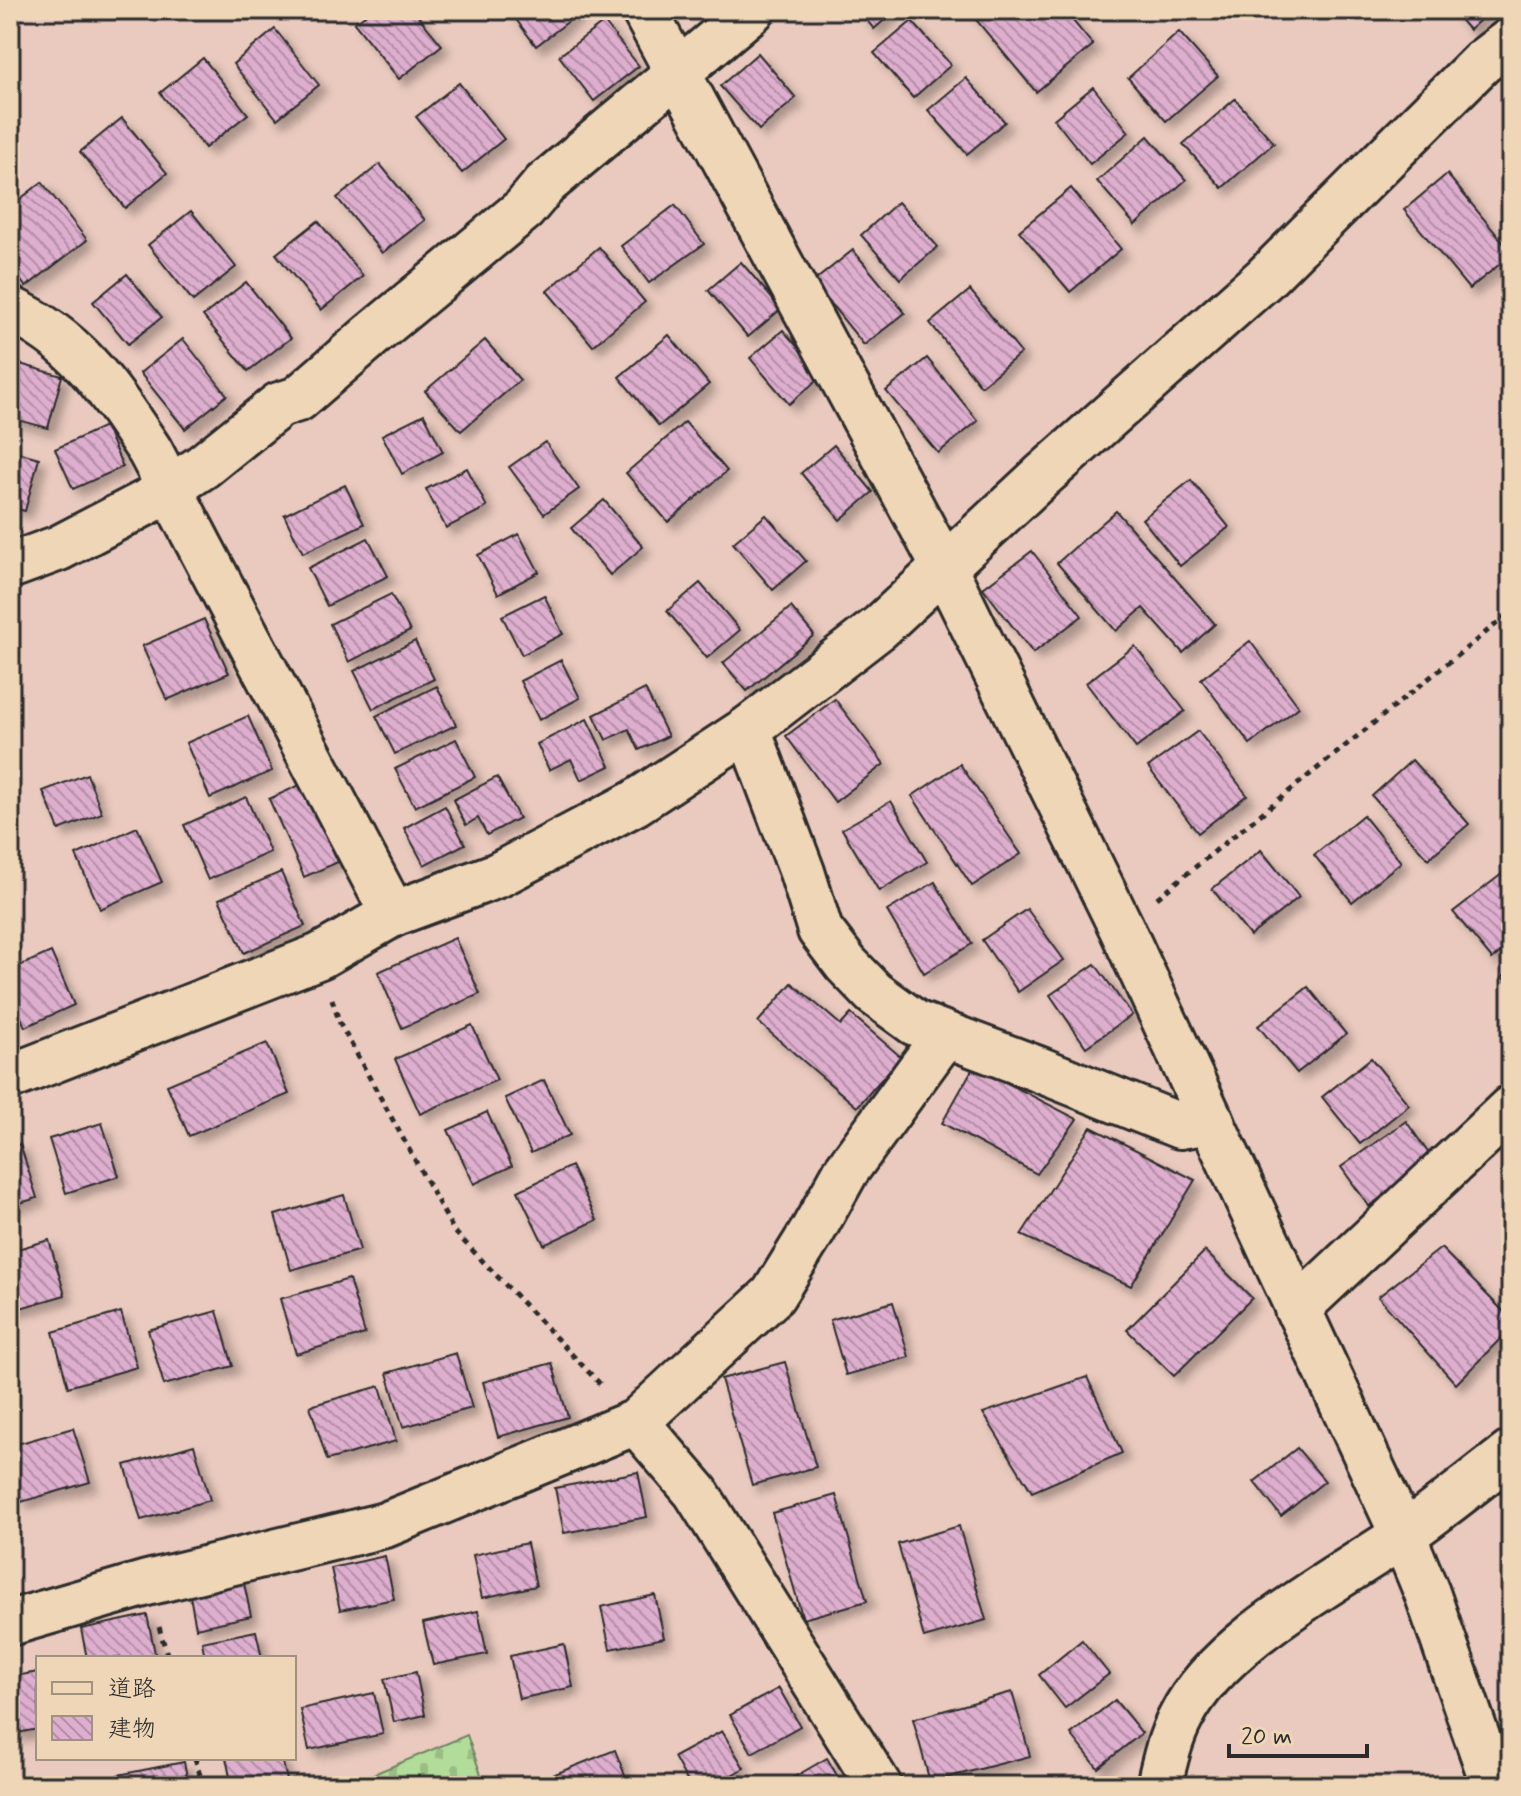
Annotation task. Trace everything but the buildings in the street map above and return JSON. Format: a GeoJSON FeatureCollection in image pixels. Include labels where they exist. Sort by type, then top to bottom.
{"type":"FeatureCollection","features":[{"type":"Feature","properties":{"kind":"street"},"geometry":{"type":"LineString","coordinates":[[644,10],[944,567],[1121,927],[1403,1535],[1499,1779]]}},
{"type":"Feature","properties":{"kind":"street"},"geometry":{"type":"LineString","coordinates":[[10,566],[59,548],[171,488],[279,405],[298,399],[524,209],[545,184],[752,10]]}},
{"type":"Feature","properties":{"kind":"street"},"geometry":{"type":"LineString","coordinates":[[10,1077],[320,956],[393,914],[498,875],[635,803],[748,729],[880,627],[1264,279],[1482,62],[1511,40]]}},
{"type":"Feature","properties":{"kind":"street"},"geometry":{"type":"LineString","coordinates":[[10,309],[53,333],[103,380],[171,488],[393,914]]}},
{"type":"Feature","properties":{"kind":"street"},"geometry":{"type":"LineString","coordinates":[[748,729],[802,872],[820,930],[874,993],[915,1023],[1180,1126],[1212,1121]]}},
{"type":"Feature","properties":{"kind":"street"},"geometry":{"type":"LineString","coordinates":[[10,1623],[147,1583],[385,1525],[636,1422],[773,1295],[846,1171],[945,1035]]}},
{"type":"Feature","properties":{"kind":"street"},"geometry":{"type":"LineString","coordinates":[[1297,1309],[1511,1108]]}},
{"type":"Feature","properties":{"kind":"street"},"geometry":{"type":"LineString","coordinates":[[636,1422],[696,1492],[879,1786]]}},
{"type":"Feature","properties":{"kind":"street"},"geometry":{"type":"LineString","coordinates":[[1159,1786],[1181,1716],[1202,1686],[1232,1654],[1274,1620],[1403,1535],[1511,1453]]}},
{"type":"Feature","properties":{"kind":"path"},"geometry":{"type":"LineString","coordinates":[[1121,927],[1511,612]]}},
{"type":"Feature","properties":{"kind":"path"},"geometry":{"type":"LineString","coordinates":[[320,956],[340,1024],[454,1231],[636,1422]]}},
{"type":"Feature","properties":{"kind":"path"},"geometry":{"type":"LineString","coordinates":[[196,1760],[203,1786]]}},
{"type":"Feature","properties":{"kind":"green space"},"geometry":{"type":"Polygon","coordinates":[[[467,1735],[485,1786],[345,1786],[467,1735]]]}}]}
